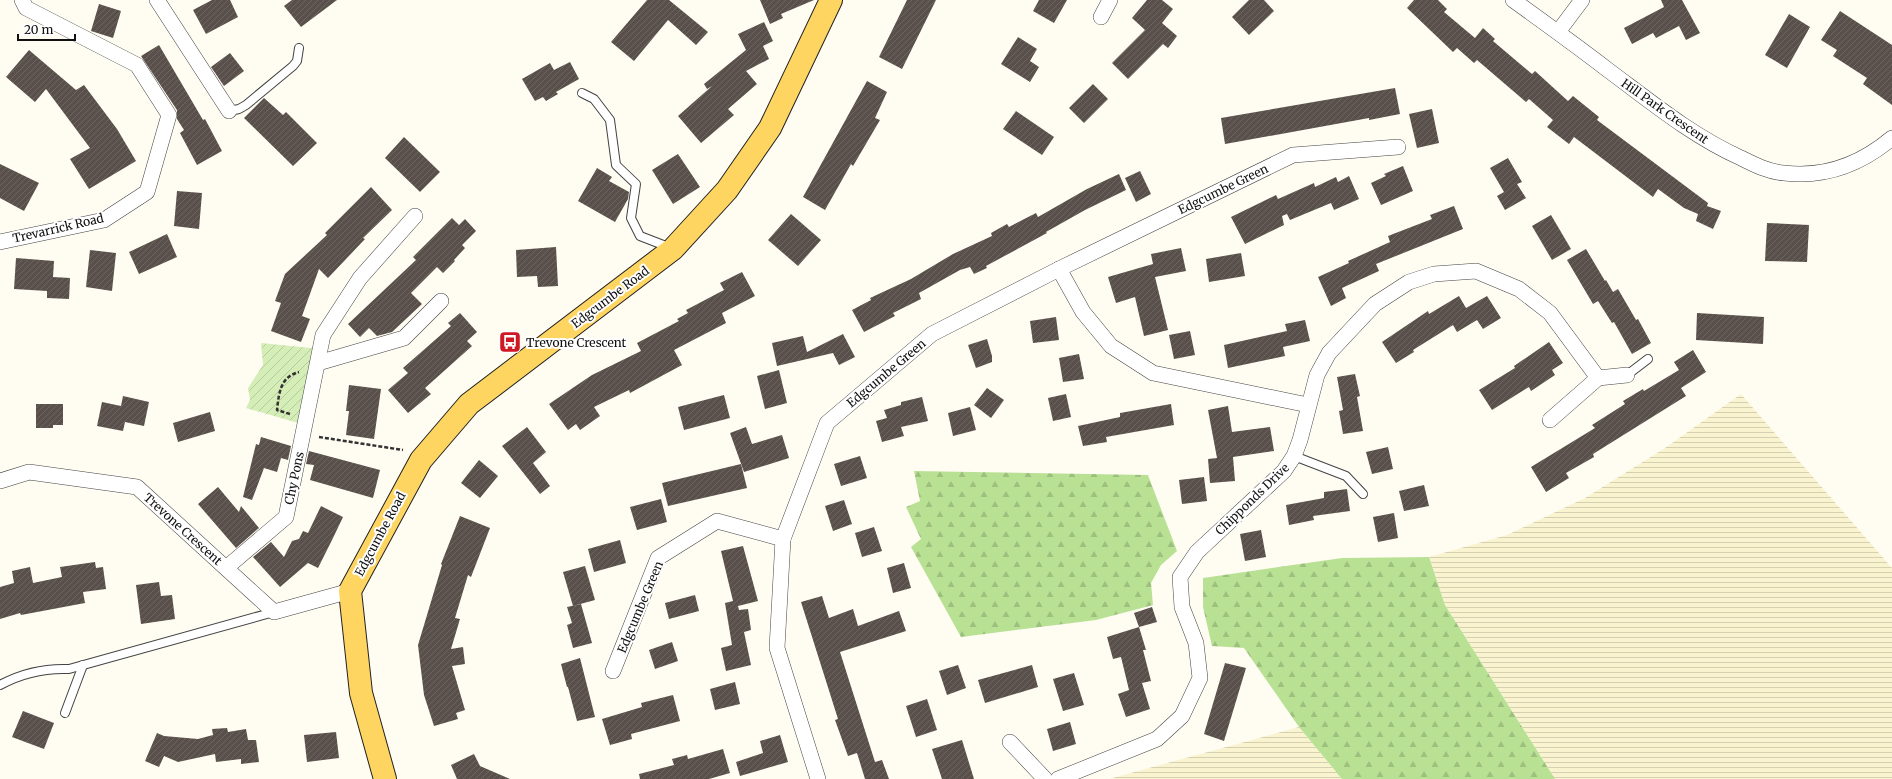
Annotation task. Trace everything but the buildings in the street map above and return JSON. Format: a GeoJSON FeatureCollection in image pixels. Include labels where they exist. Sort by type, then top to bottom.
{"type":"FeatureCollection","features":[{"type":"Feature","properties":{"kind":"main road","name":"Edgcumbe Road"},"geometry":{"type":"LineString","coordinates":[[350,591],[421,460],[468,404],[673,249],[727,190],[770,128],[831,0]]}},
{"type":"Feature","properties":{"kind":"main road"},"geometry":{"type":"LineString","coordinates":[[350,591],[361,693],[385,779]]}},
{"type":"Feature","properties":{"kind":"street","name":"Trevarrick Road"},"geometry":{"type":"LineString","coordinates":[[0,242],[104,220],[147,192],[169,115],[137,65],[26,8],[22,0]]}},
{"type":"Feature","properties":{"kind":"street"},"geometry":{"type":"LineString","coordinates":[[157,0],[229,110]]}},
{"type":"Feature","properties":{"kind":"street"},"geometry":{"type":"LineString","coordinates":[[1101,17],[1110,0]]}},
{"type":"Feature","properties":{"kind":"street","name":"Hill Park Crescent"},"geometry":{"type":"LineString","coordinates":[[1513,0],[1558,32],[1672,119],[1720,148],[1764,169],[1783,173],[1813,175],[1840,169],[1874,153],[1892,138]]}},
{"type":"Feature","properties":{"kind":"street"},"geometry":{"type":"LineString","coordinates":[[1558,32],[1582,0]]}},
{"type":"Feature","properties":{"kind":"street","name":"Edgcumbe Green"},"geometry":{"type":"LineString","coordinates":[[818,779],[777,648],[783,540],[826,422],[932,334],[1059,269],[1293,155],[1398,148]]}},
{"type":"Feature","properties":{"kind":"street","name":"Chy Pons"},"geometry":{"type":"LineString","coordinates":[[226,568],[286,517],[324,335],[360,278],[415,216]]}},
{"type":"Feature","properties":{"kind":"street"},"geometry":{"type":"LineString","coordinates":[[1059,269],[1083,312],[1111,346],[1153,373],[1308,405]]}},
{"type":"Feature","properties":{"kind":"street","name":"Chipponds Drive"},"geometry":{"type":"LineString","coordinates":[[1058,779],[1157,739],[1182,716],[1200,678],[1196,643],[1182,607],[1180,577],[1197,552],[1284,471],[1294,456],[1300,440],[1317,375],[1329,353],[1376,304],[1409,282],[1434,274],[1476,271],[1519,289],[1550,313],[1598,378]]}},
{"type":"Feature","properties":{"kind":"street"},"geometry":{"type":"LineString","coordinates":[[317,367],[404,338],[441,301]]}},
{"type":"Feature","properties":{"kind":"street"},"geometry":{"type":"LineString","coordinates":[[1550,420],[1598,378],[1627,375]]}},
{"type":"Feature","properties":{"kind":"street","name":"Trevone Crescent"},"geometry":{"type":"LineString","coordinates":[[0,481],[29,472],[137,487],[274,612]]}},
{"type":"Feature","properties":{"kind":"street","name":"Edgcumbe Green"},"geometry":{"type":"LineString","coordinates":[[612,671],[658,558],[717,521],[783,540]]}},
{"type":"Feature","properties":{"kind":"street"},"geometry":{"type":"LineString","coordinates":[[274,612],[350,591]]}},
{"type":"Feature","properties":{"kind":"street"},"geometry":{"type":"LineString","coordinates":[[1010,742],[1045,779]]}},
{"type":"Feature","properties":{"kind":"lane"},"geometry":{"type":"LineString","coordinates":[[229,110],[239,109],[293,66],[297,61],[300,48]]}},
{"type":"Feature","properties":{"kind":"lane"},"geometry":{"type":"LineString","coordinates":[[582,93],[594,99],[610,120],[616,165],[636,184],[631,218],[640,236],[673,249]]}},
{"type":"Feature","properties":{"kind":"lane"},"geometry":{"type":"LineString","coordinates":[[1627,375],[1648,359]]}},
{"type":"Feature","properties":{"kind":"lane"},"geometry":{"type":"LineString","coordinates":[[1294,456],[1346,476],[1363,494]]}},
{"type":"Feature","properties":{"kind":"lane"},"geometry":{"type":"LineString","coordinates":[[0,685],[13,678],[31,673],[53,668],[69,669],[274,612]]}},
{"type":"Feature","properties":{"kind":"lane"},"geometry":{"type":"LineString","coordinates":[[65,714],[83,665]]}},
{"type":"Feature","properties":{"kind":"path"},"geometry":{"type":"LineString","coordinates":[[306,418],[277,410],[278,397],[282,384],[286,378],[317,367]]}},
{"type":"Feature","properties":{"kind":"path"},"geometry":{"type":"LineString","coordinates":[[303,434],[407,451]]}},
{"type":"Feature","properties":{"kind":"shaded area"},"geometry":{"type":"Polygon","coordinates":[[[1741,394],[1892,568],[1892,779],[1555,779],[1445,605],[1429,557],[1507,535],[1585,498],[1665,448],[1741,394]]]}},
{"type":"Feature","properties":{"kind":"shaded area"},"geometry":{"type":"Polygon","coordinates":[[[1299,727],[1342,779],[1109,779],[1299,727]]]}},
{"type":"Feature","properties":{"kind":"green space"},"geometry":{"type":"Polygon","coordinates":[[[261,343],[321,349],[305,425],[246,408],[250,400],[248,388],[263,365],[261,343]]]}},
{"type":"Feature","properties":{"kind":"green space"},"geometry":{"type":"Polygon","coordinates":[[[914,471],[1148,475],[1177,551],[1161,565],[1151,583],[1153,605],[1096,620],[961,637],[911,547],[921,539],[906,507],[920,501],[914,471]]]}},
{"type":"Feature","properties":{"kind":"green space"},"geometry":{"type":"Polygon","coordinates":[[[1429,557],[1445,605],[1555,779],[1342,779],[1299,727],[1244,648],[1212,646],[1203,607],[1203,578],[1342,558],[1429,557]]]}},
{"type":"Feature","properties":{"kind":"place","name":"Trevone Crescent"},"geometry":{"type":"Point","coordinates":[510,342]}}]}
